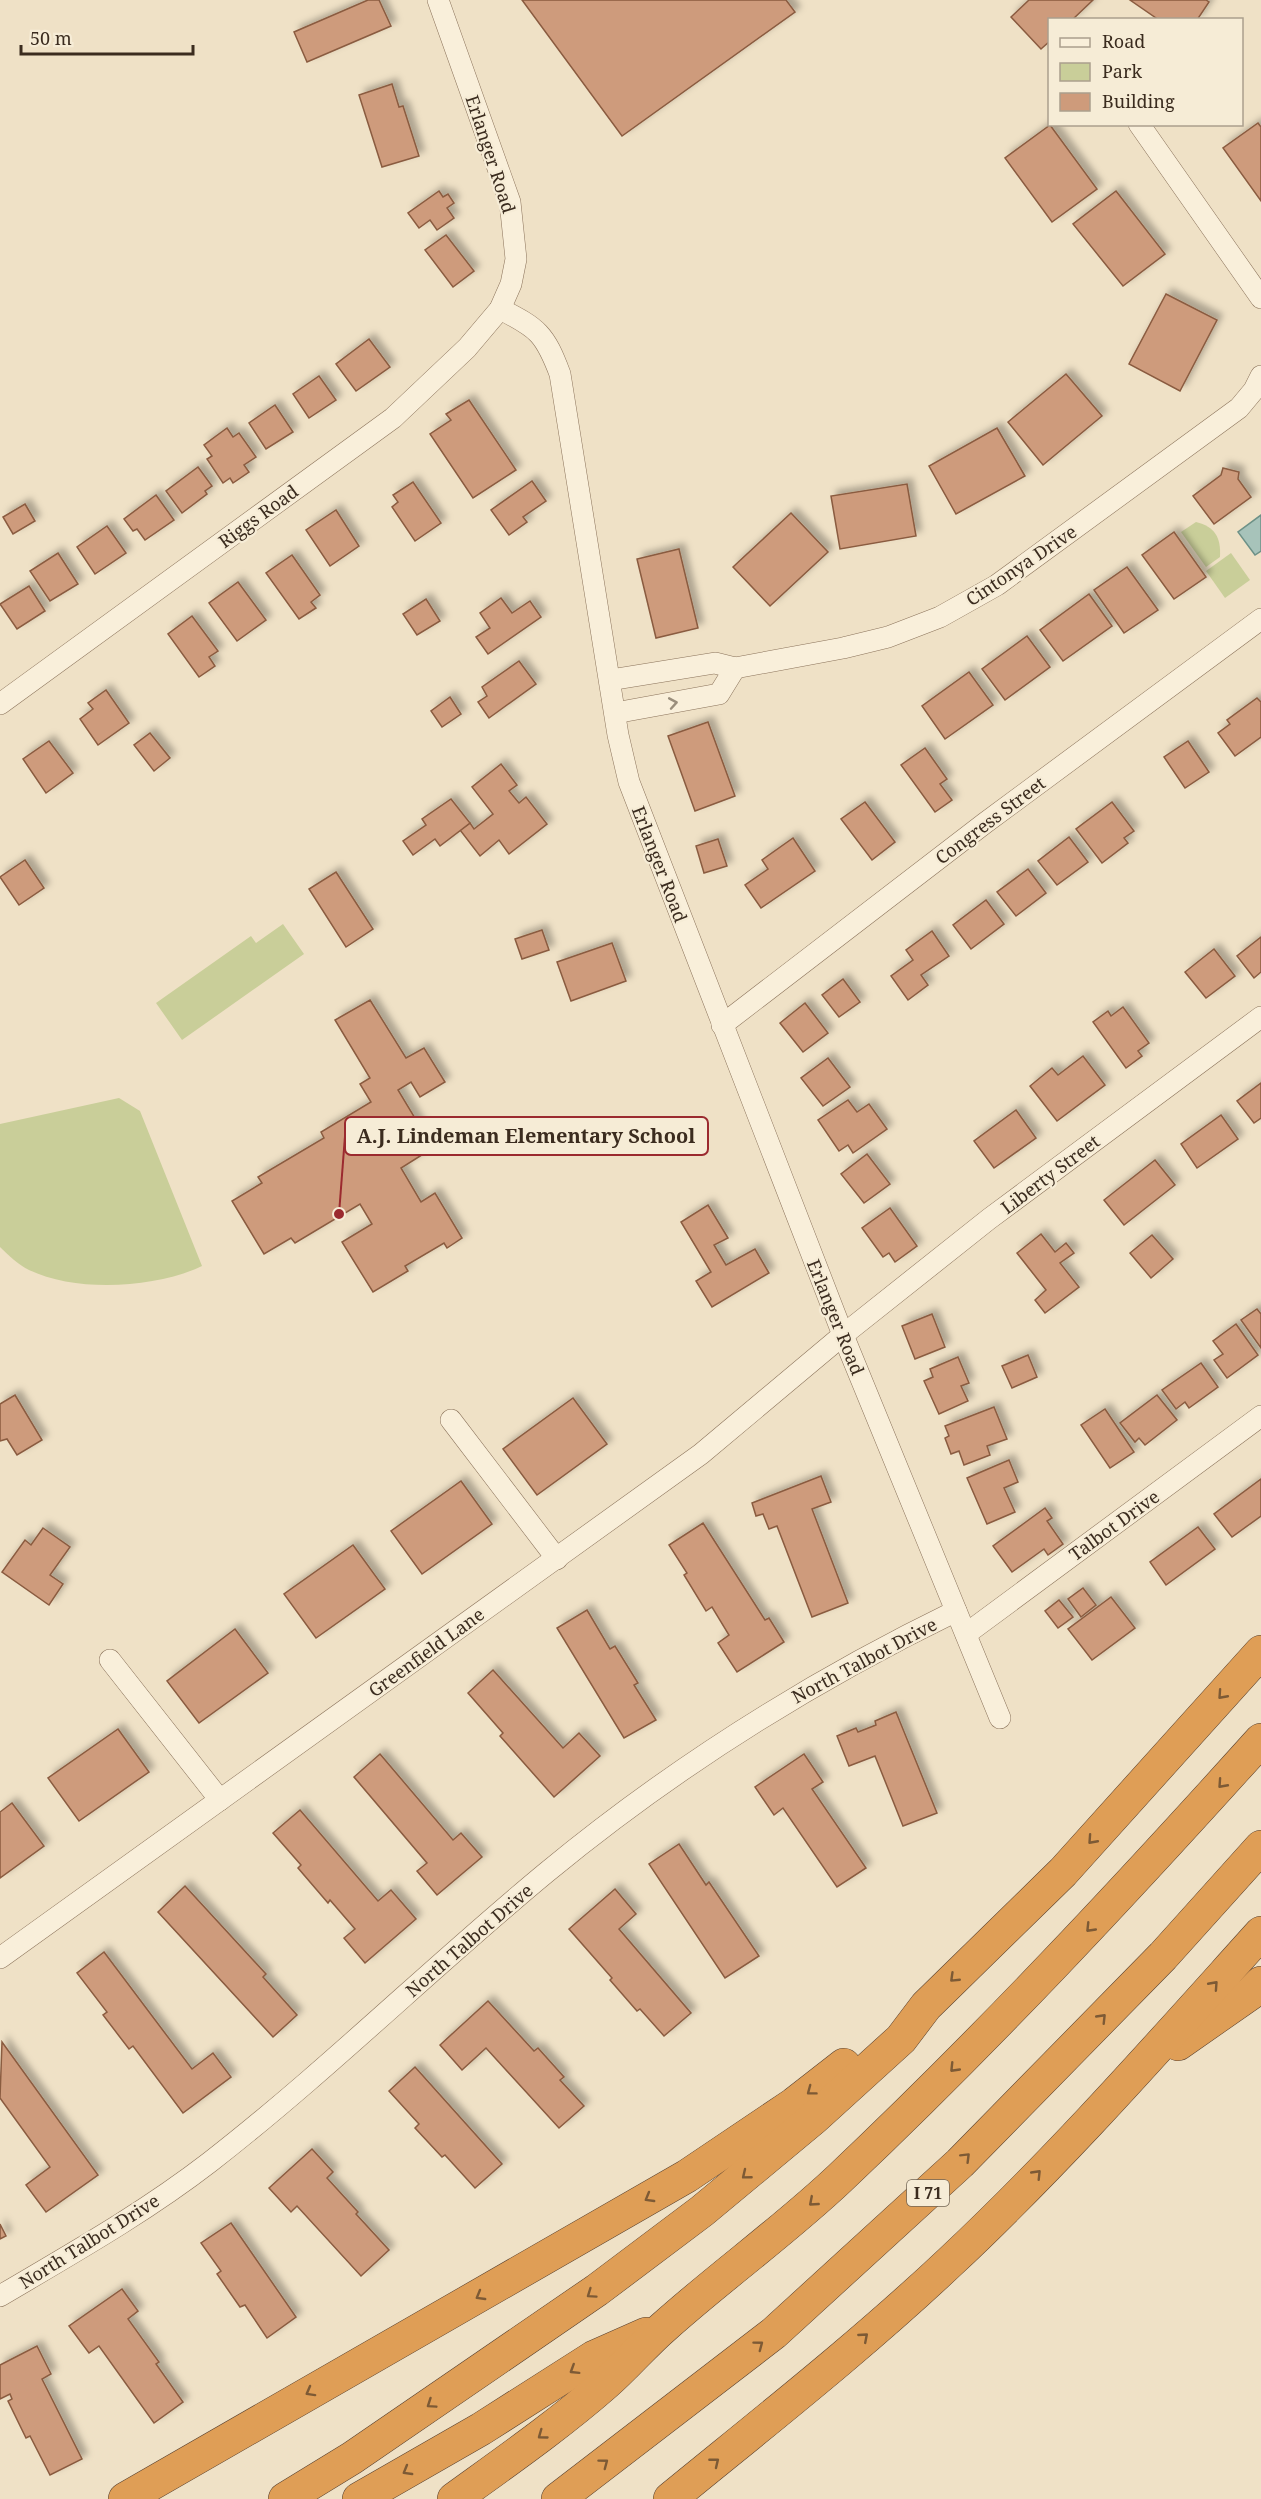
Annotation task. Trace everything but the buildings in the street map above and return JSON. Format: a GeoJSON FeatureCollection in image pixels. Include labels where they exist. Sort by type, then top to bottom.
{"type":"FeatureCollection","features":[{"type":"Feature","properties":{"kind":"highway"},"geometry":{"type":"LineString","coordinates":[[285,2499],[351,2458],[597,2290],[702,2211],[814,2118],[901,2040],[926,2006],[1063,1872],[1261,1652]]}},
{"type":"Feature","properties":{"kind":"highway"},"geometry":{"type":"LineString","coordinates":[[454,2499],[549,2430],[608,2383],[664,2326],[754,2253],[837,2181],[940,2082],[1105,1913],[1261,1740]]}},
{"type":"Feature","properties":{"kind":"highway","name":"I 71"},"geometry":{"type":"LineString","coordinates":[[558,2499],[774,2333],[960,2163],[1163,1956],[1261,1847]]}},
{"type":"Feature","properties":{"kind":"highway"},"geometry":{"type":"LineString","coordinates":[[670,2499],[797,2396],[949,2263],[1132,2075],[1261,1933]]}},
{"type":"Feature","properties":{"kind":"highway"},"geometry":{"type":"LineString","coordinates":[[1132,2075],[1251,1993],[1261,1983]]}},
{"type":"Feature","properties":{"kind":"highway"},"geometry":{"type":"LineString","coordinates":[[124,2499],[687,2176],[794,2104],[890,2030],[926,2006]]}},
{"type":"Feature","properties":{"kind":"highway"},"geometry":{"type":"LineString","coordinates":[[359,2499],[481,2429],[594,2357],[664,2326]]}},
{"type":"Feature","properties":{"kind":"street","name":"Erlanger Road"},"geometry":{"type":"LineString","coordinates":[[438,0],[510,202],[516,259],[511,284],[500,309],[525,321],[537,331],[548,344],[560,374],[615,713],[629,783],[843,1335],[1000,1718]]}},
{"type":"Feature","properties":{"kind":"street"},"geometry":{"type":"LineString","coordinates":[[1140,126],[1261,298]]}},
{"type":"Feature","properties":{"kind":"street","name":"Riggs Road"},"geometry":{"type":"LineString","coordinates":[[0,704],[393,418],[467,348],[500,309]]}},
{"type":"Feature","properties":{"kind":"street","name":"Cintonya Drive"},"geometry":{"type":"LineString","coordinates":[[610,680],[715,663],[735,668],[843,648],[888,637],[964,604],[1006,579],[1239,408],[1254,390],[1261,376]]}},
{"type":"Feature","properties":{"kind":"street","name":"Congress Street"},"geometry":{"type":"LineString","coordinates":[[722,1025],[985,823],[1261,619]]}},
{"type":"Feature","properties":{"kind":"street"},"geometry":{"type":"LineString","coordinates":[[615,713],[719,694],[735,668]]}},
{"type":"Feature","properties":{"kind":"street","name":"Liberty Street"},"geometry":{"type":"LineString","coordinates":[[843,1335],[989,1220],[1261,1017]]}},
{"type":"Feature","properties":{"kind":"street","name":"Greenfield Lane"},"geometry":{"type":"LineString","coordinates":[[0,1958],[701,1454],[843,1335]]}},
{"type":"Feature","properties":{"kind":"street","name":"Talbot Drive"},"geometry":{"type":"LineString","coordinates":[[966,1634],[1261,1416]]}},
{"type":"Feature","properties":{"kind":"street"},"geometry":{"type":"LineString","coordinates":[[451,1420],[556,1558]]}},
{"type":"Feature","properties":{"kind":"street","name":"North Talbot Drive"},"geometry":{"type":"LineString","coordinates":[[0,2296],[122,2223],[210,2162],[550,1869],[692,1762],[812,1686],[888,1644],[956,1611]]}},
{"type":"Feature","properties":{"kind":"street"},"geometry":{"type":"LineString","coordinates":[[110,1659],[219,1800]]}},
{"type":"Feature","properties":{"kind":"green space"},"geometry":{"type":"Polygon","coordinates":[[[1196,522],[1208,527],[1218,538],[1220,557],[1206,567],[1181,532],[1196,522]]]}},
{"type":"Feature","properties":{"kind":"green space"},"geometry":{"type":"Polygon","coordinates":[[[1231,553],[1250,580],[1225,598],[1206,571],[1231,553]]]}},
{"type":"Feature","properties":{"kind":"green space"},"geometry":{"type":"Polygon","coordinates":[[[283,924],[304,954],[182,1040],[156,1003],[251,936],[256,943],[283,924]]]}},
{"type":"Feature","properties":{"kind":"green space"},"geometry":{"type":"Polygon","coordinates":[[[119,1098],[140,1111],[202,1266],[162,1279],[116,1285],[70,1282],[29,1270],[0,1247],[0,1124],[119,1098]]]}},
{"type":"Feature","properties":{"kind":"water"},"geometry":{"type":"Polygon","coordinates":[[[1261,515],[1261,551],[1255,555],[1238,532],[1261,515]]]}},
{"type":"Feature","properties":{"kind":"place","name":"A.J. Lindeman Elementary School"},"geometry":{"type":"Point","coordinates":[339,1214]}}]}
